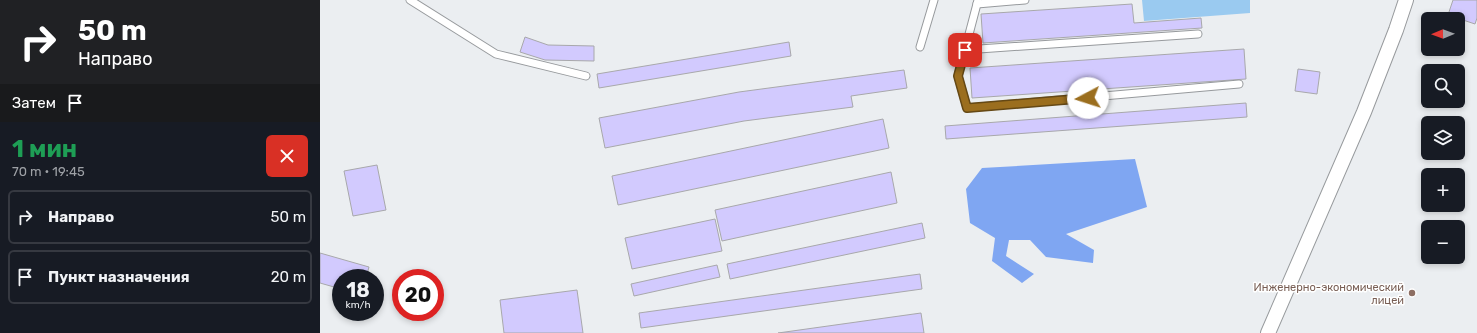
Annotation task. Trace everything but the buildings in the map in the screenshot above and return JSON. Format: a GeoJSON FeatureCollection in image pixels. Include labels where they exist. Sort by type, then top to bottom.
{"type":"FeatureCollection","features":[{"type":"Feature","properties":{"kind":"street"},"geometry":{"type":"LineString","coordinates":[[1268,333],[1369,98],[1396,30],[1406,0]]}},
{"type":"Feature","properties":{"kind":"lane"},"geometry":{"type":"LineString","coordinates":[[410,0],[496,54],[586,76]]}},
{"type":"Feature","properties":{"kind":"lane"},"geometry":{"type":"LineString","coordinates":[[920,47],[934,0]]}},
{"type":"Feature","properties":{"kind":"lane"},"geometry":{"type":"LineString","coordinates":[[1025,0],[977,2],[958,76],[967,108],[1239,84]]}},
{"type":"Feature","properties":{"kind":"lane"},"geometry":{"type":"LineString","coordinates":[[965,50],[1198,34]]}},
{"type":"Feature","properties":{"kind":"shaded area"},"geometry":{"type":"Polygon","coordinates":[[[1142,0],[1250,0],[1250,13],[1144,21],[1142,0]]]}},
{"type":"Feature","properties":{"kind":"water"},"geometry":{"type":"Polygon","coordinates":[[[1135,159],[1147,207],[1066,234],[1094,250],[1093,263],[1046,257],[1030,240],[1009,240],[1006,256],[1034,274],[1022,283],[992,261],[995,238],[970,223],[966,189],[982,168],[1135,159]]]}},
{"type":"Feature","properties":{"kind":"place","name":"Инженерно-экономический лицей"},"geometry":{"type":"Point","coordinates":[1412,293]}},
{"type":"Feature","properties":{"kind":"route"},"geometry":{"type":"LineString","coordinates":[[965,50],[958,76],[967,108],[1088,98]]}}]}
